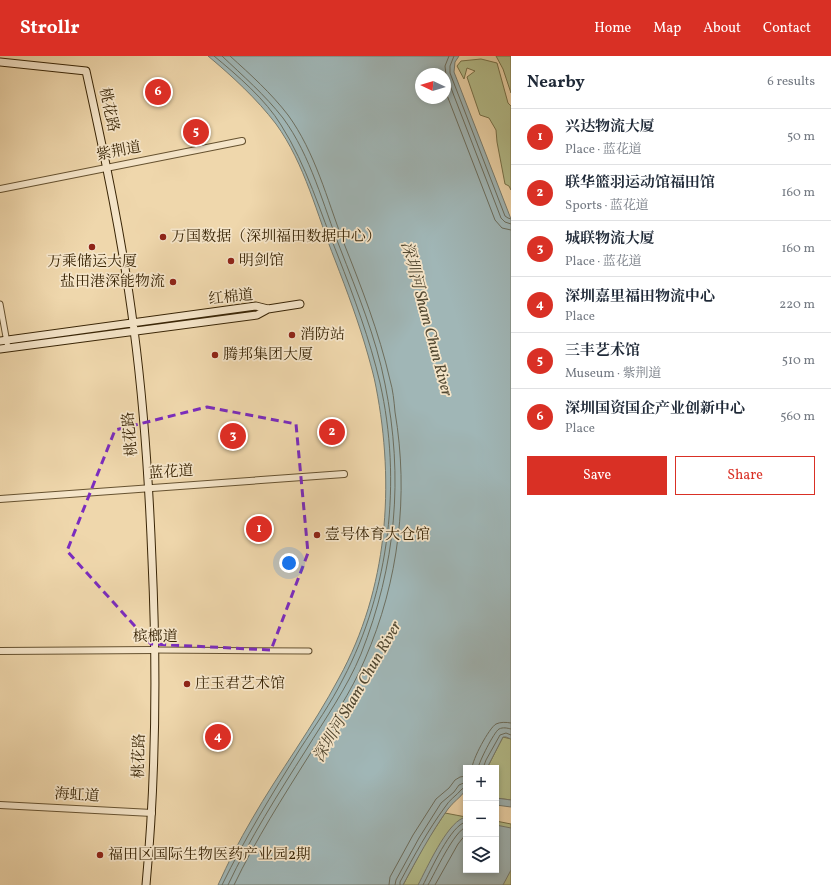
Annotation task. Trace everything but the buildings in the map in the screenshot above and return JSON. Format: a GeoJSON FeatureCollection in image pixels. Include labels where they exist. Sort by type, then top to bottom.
{"type":"FeatureCollection","features":[{"type":"Feature","properties":{"kind":"main road","name":"桃花路"},"geometry":{"type":"LineString","coordinates":[[0,62],[86,71],[107,168],[133,323],[149,488],[155,650],[152,813],[146,885]]}},
{"type":"Feature","properties":{"kind":"main road"},"geometry":{"type":"LineString","coordinates":[[268,309],[300,304]]}},
{"type":"Feature","properties":{"kind":"main road","name":"红棉道"},"geometry":{"type":"LineString","coordinates":[[3,341],[256,306],[268,309]]}},
{"type":"Feature","properties":{"kind":"main road","name":"红棉道"},"geometry":{"type":"LineString","coordinates":[[4,348],[257,315],[268,309]]}},
{"type":"Feature","properties":{"kind":"street","name":"紫荆道"},"geometry":{"type":"LineString","coordinates":[[0,189],[242,141]]}},
{"type":"Feature","properties":{"kind":"street"},"geometry":{"type":"LineString","coordinates":[[0,304],[4,348]]}},
{"type":"Feature","properties":{"kind":"street","name":"蓝花道"},"geometry":{"type":"LineString","coordinates":[[0,499],[344,474]]}},
{"type":"Feature","properties":{"kind":"street","name":"槟榔道"},"geometry":{"type":"LineString","coordinates":[[0,651],[309,651]]}},
{"type":"Feature","properties":{"kind":"street","name":"海虹道"},"geometry":{"type":"LineString","coordinates":[[0,805],[152,813]]}},
{"type":"Feature","properties":{"kind":"highlighted area"},"geometry":{"type":"Polygon","coordinates":[[[207,407],[296,424],[308,553],[271,650],[151,644],[67,551],[115,430],[207,407]]]}},
{"type":"Feature","properties":{"kind":"green space"},"geometry":{"type":"Polygon","coordinates":[[[496,56],[511,56],[511,93],[503,69],[496,56]]]}},
{"type":"Feature","properties":{"kind":"green space"},"geometry":{"type":"Polygon","coordinates":[[[481,59],[497,63],[508,103],[511,106],[511,190],[509,186],[505,184],[496,130],[489,118],[480,115],[467,77],[475,71],[467,68],[464,79],[457,66],[461,61],[481,59]]]}},
{"type":"Feature","properties":{"kind":"green space"},"geometry":{"type":"Polygon","coordinates":[[[503,737],[511,739],[511,800],[499,798],[499,765],[489,765],[503,737]]]}},
{"type":"Feature","properties":{"kind":"green space"},"geometry":{"type":"Polygon","coordinates":[[[445,813],[463,816],[463,873],[499,873],[499,822],[511,824],[511,885],[403,885],[426,842],[445,813]]]}},
{"type":"Feature","properties":{"kind":"water","name":"深圳河 Sham Chun River"},"geometry":{"type":"Polygon","coordinates":[[[208,56],[459,56],[455,62],[454,72],[511,219],[511,739],[503,737],[489,765],[463,765],[463,794],[442,818],[424,846],[403,885],[218,885],[247,827],[329,696],[355,644],[368,609],[377,573],[383,536],[386,499],[382,424],[376,387],[357,319],[328,243],[310,190],[295,156],[286,139],[269,115],[235,80],[208,56]]]}},
{"type":"Feature","properties":{"kind":"water"},"geometry":{"type":"Polygon","coordinates":[[[499,798],[511,800],[511,807],[499,805],[499,798]]]}},
{"type":"Feature","properties":{"kind":"water"},"geometry":{"type":"Polygon","coordinates":[[[463,818],[463,873],[499,873],[499,826],[511,828],[511,870],[503,885],[418,885],[444,838],[457,822],[463,818]]]}},
{"type":"Feature","properties":{"kind":"place","name":"深圳国资国企产业创新中心"},"geometry":{"type":"Point","coordinates":[158,92]}},
{"type":"Feature","properties":{"kind":"place","name":"三丰艺术馆"},"geometry":{"type":"Point","coordinates":[196,132]}},
{"type":"Feature","properties":{"kind":"place","name":"万国数据（深圳福田数据中心）"},"geometry":{"type":"Point","coordinates":[163,237]}},
{"type":"Feature","properties":{"kind":"place","name":"万乘储运大厦"},"geometry":{"type":"Point","coordinates":[92,247]}},
{"type":"Feature","properties":{"kind":"place","name":"明剑馆"},"geometry":{"type":"Point","coordinates":[231,261]}},
{"type":"Feature","properties":{"kind":"place","name":"盐田港深能物流"},"geometry":{"type":"Point","coordinates":[173,282]}},
{"type":"Feature","properties":{"kind":"place","name":"消防站"},"geometry":{"type":"Point","coordinates":[292,335]}},
{"type":"Feature","properties":{"kind":"place","name":"腾邦集团大厦"},"geometry":{"type":"Point","coordinates":[215,355]}},
{"type":"Feature","properties":{"kind":"place","name":"联华篮羽运动馆福田馆"},"geometry":{"type":"Point","coordinates":[332,432]}},
{"type":"Feature","properties":{"kind":"place","name":"城联物流大厦"},"geometry":{"type":"Point","coordinates":[233,436]}},
{"type":"Feature","properties":{"kind":"place","name":"兴达物流大厦"},"geometry":{"type":"Point","coordinates":[259,529]}},
{"type":"Feature","properties":{"kind":"place","name":"壹号体育大仓馆"},"geometry":{"type":"Point","coordinates":[317,535]}},
{"type":"Feature","properties":{"kind":"place","name":"庄玉君艺术馆"},"geometry":{"type":"Point","coordinates":[187,684]}},
{"type":"Feature","properties":{"kind":"place","name":"深圳嘉里福田物流中心"},"geometry":{"type":"Point","coordinates":[218,737]}},
{"type":"Feature","properties":{"kind":"place","name":"福田区国际生物医药产业园2期"},"geometry":{"type":"Point","coordinates":[100,855]}}]}
